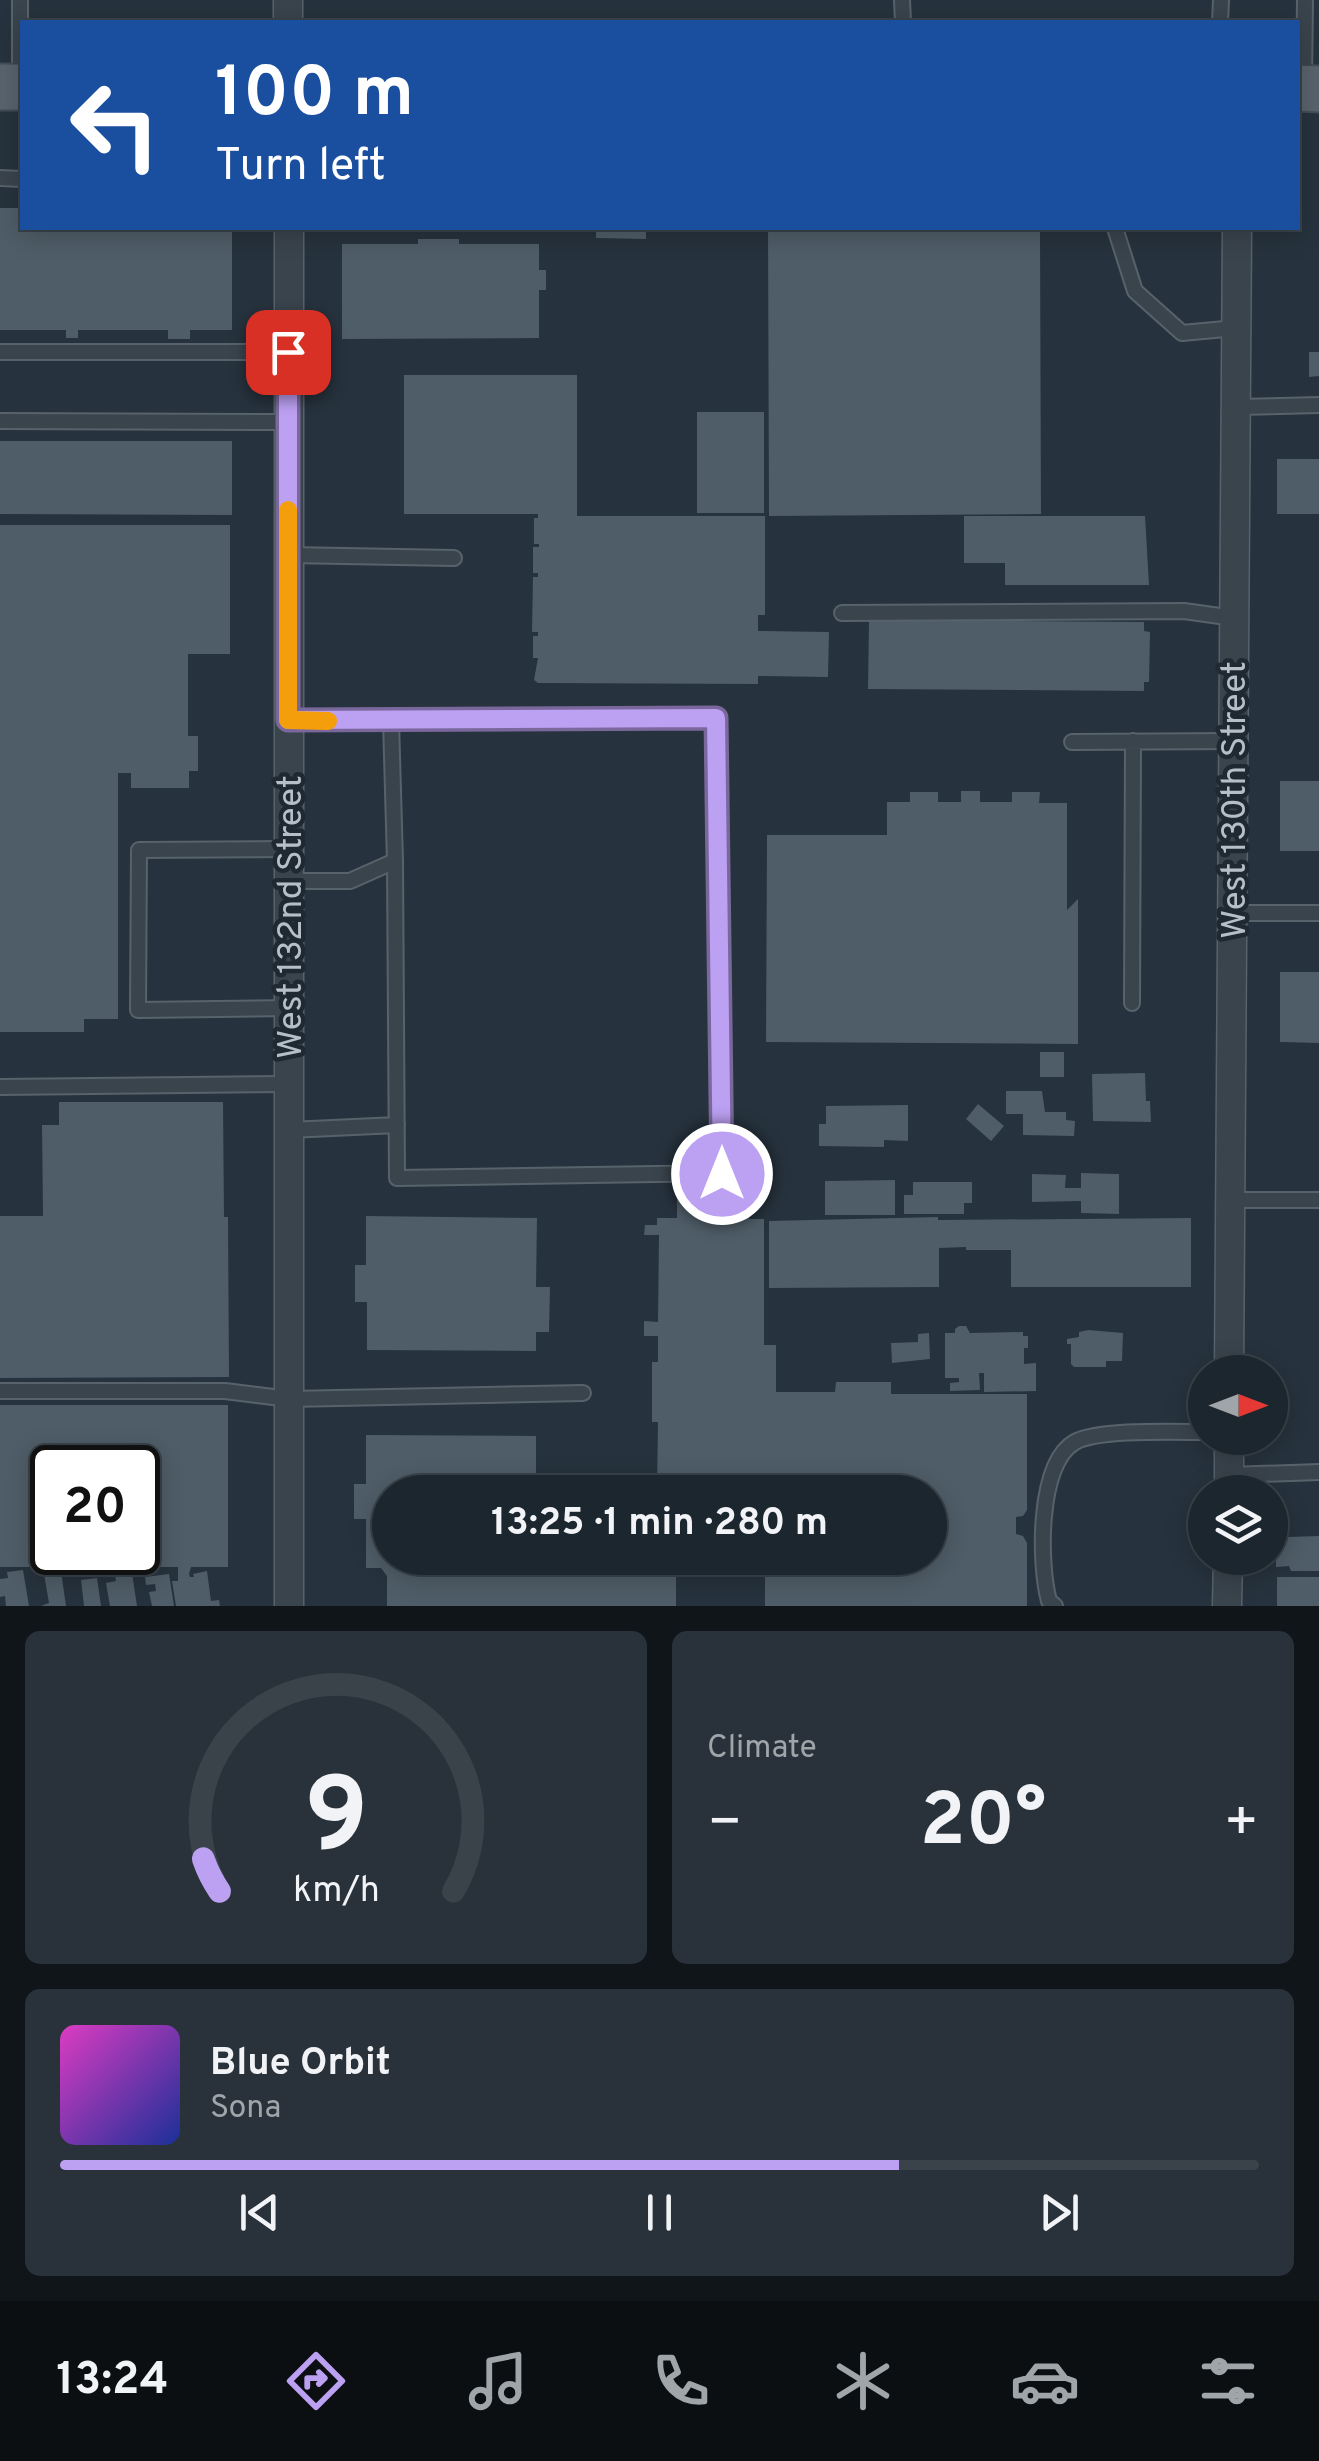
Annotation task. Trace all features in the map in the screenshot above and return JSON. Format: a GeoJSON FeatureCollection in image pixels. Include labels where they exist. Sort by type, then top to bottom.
{"type":"FeatureCollection","features":[{"type":"Feature","properties":{"kind":"street","name":"West 132nd Street"},"geometry":{"type":"LineString","coordinates":[[288,230],[288,1606]]}},
{"type":"Feature","properties":{"kind":"street","name":"West 130th Street"},"geometry":{"type":"LineString","coordinates":[[1229,1355],[1237,230]]}},
{"type":"Feature","properties":{"kind":"street"},"geometry":{"type":"LineString","coordinates":[[1228,1575],[1228,1606]]}},
{"type":"Feature","properties":{"kind":"lane"},"geometry":{"type":"LineString","coordinates":[[14,87],[20,0]]}},
{"type":"Feature","properties":{"kind":"lane"},"geometry":{"type":"LineString","coordinates":[[1305,0],[1307,88]]}},
{"type":"Feature","properties":{"kind":"lane"},"geometry":{"type":"LineString","coordinates":[[1116,230],[1135,291],[1182,333],[1236,328]]}},
{"type":"Feature","properties":{"kind":"lane"},"geometry":{"type":"LineString","coordinates":[[0,352],[288,352]]}},
{"type":"Feature","properties":{"kind":"lane"},"geometry":{"type":"LineString","coordinates":[[1236,408],[1319,405]]}},
{"type":"Feature","properties":{"kind":"lane"},"geometry":{"type":"LineString","coordinates":[[0,421],[288,422]]}},
{"type":"Feature","properties":{"kind":"lane"},"geometry":{"type":"LineString","coordinates":[[288,556],[454,558]]}},
{"type":"Feature","properties":{"kind":"lane"},"geometry":{"type":"LineString","coordinates":[[842,613],[1184,611],[1234,618]]}},
{"type":"Feature","properties":{"kind":"lane"},"geometry":{"type":"LineString","coordinates":[[288,720],[716,718],[722,1174],[397,1178],[391,721]]}},
{"type":"Feature","properties":{"kind":"lane"},"geometry":{"type":"LineString","coordinates":[[1132,741],[1132,1003]]}},
{"type":"Feature","properties":{"kind":"lane"},"geometry":{"type":"LineString","coordinates":[[1072,742],[1234,741]]}},
{"type":"Feature","properties":{"kind":"lane"},"geometry":{"type":"LineString","coordinates":[[288,850],[140,850],[138,1010],[288,1008]]}},
{"type":"Feature","properties":{"kind":"lane"},"geometry":{"type":"LineString","coordinates":[[288,881],[350,881],[395,861]]}},
{"type":"Feature","properties":{"kind":"lane"},"geometry":{"type":"LineString","coordinates":[[1232,913],[1319,913]]}},
{"type":"Feature","properties":{"kind":"lane"},"geometry":{"type":"LineString","coordinates":[[0,1087],[288,1084]]}},
{"type":"Feature","properties":{"kind":"lane"},"geometry":{"type":"LineString","coordinates":[[288,1130],[397,1125]]}},
{"type":"Feature","properties":{"kind":"lane"},"geometry":{"type":"LineString","coordinates":[[1230,1200],[1319,1200]]}},
{"type":"Feature","properties":{"kind":"lane"},"geometry":{"type":"LineString","coordinates":[[0,1391],[225,1390],[288,1399],[583,1394]]}},
{"type":"Feature","properties":{"kind":"lane"},"geometry":{"type":"LineString","coordinates":[[1055,1606],[1049,1602],[1042,1576],[1046,1500],[1059,1454],[1077,1440],[1188,1433]]}},
{"type":"Feature","properties":{"kind":"lane"},"geometry":{"type":"LineString","coordinates":[[1288,1476],[1319,1472]]}},
{"type":"Feature","properties":{"kind":"building"},"geometry":{"type":"Polygon","coordinates":[[[0,208],[20,208],[20,230],[232,230],[232,330],[190,330],[190,339],[168,339],[168,330],[78,330],[78,338],[66,338],[66,330],[0,330],[0,208]]]}},
{"type":"Feature","properties":{"kind":"building"},"geometry":{"type":"Polygon","coordinates":[[[596,230],[646,230],[646,239],[596,238],[596,230]]]}},
{"type":"Feature","properties":{"kind":"building"},"geometry":{"type":"Polygon","coordinates":[[[768,230],[1040,230],[1041,514],[769,516],[768,230]]]}},
{"type":"Feature","properties":{"kind":"building"},"geometry":{"type":"Polygon","coordinates":[[[418,239],[459,239],[459,244],[539,244],[539,270],[546,270],[546,290],[539,290],[539,338],[342,339],[342,244],[418,244],[418,239]]]}},
{"type":"Feature","properties":{"kind":"building"},"geometry":{"type":"Polygon","coordinates":[[[1309,352],[1319,352],[1319,376],[1309,377],[1309,352]]]}},
{"type":"Feature","properties":{"kind":"building"},"geometry":{"type":"Polygon","coordinates":[[[404,375],[577,375],[577,516],[765,516],[765,615],[758,615],[758,631],[829,632],[828,677],[758,676],[758,684],[538,683],[534,680],[538,658],[533,658],[533,636],[538,636],[538,632],[532,632],[533,577],[538,577],[538,573],[533,573],[533,547],[539,547],[534,544],[534,518],[538,514],[404,514],[404,375]]]}},
{"type":"Feature","properties":{"kind":"building"},"geometry":{"type":"Polygon","coordinates":[[[697,412],[764,412],[764,513],[697,513],[697,412]]]}},
{"type":"Feature","properties":{"kind":"building"},"geometry":{"type":"Polygon","coordinates":[[[0,441],[232,441],[232,515],[0,514],[0,441]]]}},
{"type":"Feature","properties":{"kind":"building"},"geometry":{"type":"Polygon","coordinates":[[[1277,459],[1319,459],[1319,514],[1277,514],[1277,459]]]}},
{"type":"Feature","properties":{"kind":"building"},"geometry":{"type":"Polygon","coordinates":[[[964,516],[1145,516],[1149,585],[1005,585],[1005,563],[964,563],[964,516]]]}},
{"type":"Feature","properties":{"kind":"building"},"geometry":{"type":"Polygon","coordinates":[[[0,525],[230,525],[230,654],[188,654],[188,736],[198,736],[198,771],[189,771],[189,788],[131,788],[131,773],[118,773],[118,1019],[84,1019],[84,1032],[0,1032],[0,525]]]}},
{"type":"Feature","properties":{"kind":"building"},"geometry":{"type":"Polygon","coordinates":[[[869,620],[1144,622],[1144,631],[1150,632],[1149,682],[1144,682],[1144,691],[868,689],[869,620]]]}},
{"type":"Feature","properties":{"kind":"building"},"geometry":{"type":"Polygon","coordinates":[[[1280,781],[1319,781],[1319,851],[1280,851],[1280,781]]]}},
{"type":"Feature","properties":{"kind":"building"},"geometry":{"type":"Polygon","coordinates":[[[961,791],[980,791],[980,802],[1012,802],[1012,792],[1040,792],[1039,803],[1067,803],[1067,910],[1078,899],[1078,1044],[766,1042],[767,835],[887,835],[887,802],[910,802],[910,792],[938,792],[938,802],[961,802],[961,791]]]}},
{"type":"Feature","properties":{"kind":"building"},"geometry":{"type":"Polygon","coordinates":[[[1280,972],[1319,972],[1319,1043],[1280,1042],[1280,972]]]}},
{"type":"Feature","properties":{"kind":"building"},"geometry":{"type":"Polygon","coordinates":[[[1040,1052],[1064,1052],[1064,1077],[1040,1077],[1040,1052]]]}},
{"type":"Feature","properties":{"kind":"building"},"geometry":{"type":"Polygon","coordinates":[[[1145,1073],[1151,1122],[1093,1121],[1092,1074],[1145,1073]]]}},
{"type":"Feature","properties":{"kind":"building"},"geometry":{"type":"Polygon","coordinates":[[[1006,1091],[1042,1091],[1045,1112],[1066,1112],[1066,1120],[1075,1121],[1074,1136],[1023,1135],[1023,1114],[1006,1114],[1006,1091]]]}},
{"type":"Feature","properties":{"kind":"building"},"geometry":{"type":"Polygon","coordinates":[[[59,1102],[223,1102],[229,1377],[0,1378],[0,1216],[43,1216],[42,1125],[59,1125],[59,1102]]]}},
{"type":"Feature","properties":{"kind":"building"},"geometry":{"type":"Polygon","coordinates":[[[978,1104],[1004,1126],[991,1141],[966,1119],[978,1104]]]}},
{"type":"Feature","properties":{"kind":"building"},"geometry":{"type":"Polygon","coordinates":[[[908,1105],[908,1141],[884,1140],[884,1147],[819,1146],[819,1124],[826,1124],[826,1106],[908,1105]]]}},
{"type":"Feature","properties":{"kind":"building"},"geometry":{"type":"Polygon","coordinates":[[[1081,1173],[1119,1174],[1119,1214],[1081,1213],[1081,1201],[1032,1202],[1032,1174],[1066,1175],[1065,1188],[1081,1188],[1081,1173]]]}},
{"type":"Feature","properties":{"kind":"building"},"geometry":{"type":"Polygon","coordinates":[[[895,1180],[895,1215],[825,1215],[825,1181],[895,1180]]]}},
{"type":"Feature","properties":{"kind":"building"},"geometry":{"type":"Polygon","coordinates":[[[913,1182],[972,1182],[972,1203],[964,1203],[964,1214],[904,1214],[904,1195],[913,1195],[913,1182]]]}},
{"type":"Feature","properties":{"kind":"building"},"geometry":{"type":"Polygon","coordinates":[[[705,1186],[750,1186],[749,1219],[764,1219],[764,1345],[776,1345],[776,1392],[835,1392],[836,1382],[891,1382],[891,1394],[1027,1394],[1027,1510],[1016,1517],[1016,1534],[1027,1543],[1027,1606],[765,1606],[765,1575],[947,1575],[947,1475],[657,1475],[658,1422],[652,1422],[652,1362],[658,1362],[658,1336],[644,1336],[644,1321],[658,1322],[659,1235],[644,1235],[645,1225],[657,1225],[657,1218],[677,1218],[677,1191],[705,1191],[705,1186]]]}},
{"type":"Feature","properties":{"kind":"building"},"geometry":{"type":"Polygon","coordinates":[[[366,1216],[537,1218],[536,1287],[550,1287],[549,1332],[536,1332],[536,1351],[367,1350],[367,1302],[355,1302],[355,1265],[366,1265],[366,1216]]]}},
{"type":"Feature","properties":{"kind":"building"},"geometry":{"type":"Polygon","coordinates":[[[1191,1218],[1191,1287],[1011,1287],[1011,1250],[966,1247],[939,1248],[939,1287],[769,1288],[769,1221],[1191,1218]]]}},
{"type":"Feature","properties":{"kind":"building"},"geometry":{"type":"Polygon","coordinates":[[[959,1326],[966,1326],[970,1333],[1023,1332],[1023,1336],[1028,1336],[1024,1364],[1036,1363],[1036,1391],[984,1392],[984,1373],[979,1373],[980,1390],[950,1391],[950,1383],[959,1382],[959,1378],[945,1378],[945,1333],[955,1333],[959,1326]]]}},
{"type":"Feature","properties":{"kind":"building"},"geometry":{"type":"Polygon","coordinates":[[[1088,1330],[1123,1333],[1122,1361],[1106,1361],[1106,1367],[1074,1367],[1067,1339],[1088,1330]]]}},
{"type":"Feature","properties":{"kind":"building"},"geometry":{"type":"Polygon","coordinates":[[[929,1333],[930,1359],[892,1363],[891,1343],[918,1342],[918,1334],[929,1333]]]}},
{"type":"Feature","properties":{"kind":"building"},"geometry":{"type":"Polygon","coordinates":[[[0,1405],[228,1405],[228,1567],[191,1567],[189,1574],[194,1577],[193,1574],[207,1571],[211,1601],[219,1600],[220,1606],[176,1606],[172,1581],[178,1581],[178,1567],[160,1567],[160,1445],[30,1445],[30,1567],[0,1567],[0,1405]]]}},
{"type":"Feature","properties":{"kind":"building"},"geometry":{"type":"Polygon","coordinates":[[[366,1435],[536,1436],[536,1475],[372,1475],[372,1568],[366,1568],[366,1519],[354,1519],[354,1484],[366,1484],[366,1435]]]}},
{"type":"Feature","properties":{"kind":"building"},"geometry":{"type":"Polygon","coordinates":[[[1319,1536],[1319,1571],[1291,1571],[1288,1537],[1319,1536]]]}},
{"type":"Feature","properties":{"kind":"building"},"geometry":{"type":"Polygon","coordinates":[[[23,1570],[29,1606],[6,1606],[5,1596],[0,1597],[0,1579],[8,1578],[7,1572],[23,1570]]]}},
{"type":"Feature","properties":{"kind":"building"},"geometry":{"type":"Polygon","coordinates":[[[169,1574],[174,1606],[152,1606],[149,1592],[156,1591],[155,1584],[146,1585],[145,1577],[169,1574]]]}},
{"type":"Feature","properties":{"kind":"building"},"geometry":{"type":"Polygon","coordinates":[[[44,1575],[62,1575],[66,1606],[41,1606],[49,1603],[44,1575]]]}},
{"type":"Feature","properties":{"kind":"building"},"geometry":{"type":"Polygon","coordinates":[[[115,1575],[132,1575],[137,1606],[110,1606],[106,1583],[116,1581],[115,1575]]]}},
{"type":"Feature","properties":{"kind":"building"},"geometry":{"type":"Polygon","coordinates":[[[676,1575],[676,1606],[387,1606],[387,1576],[676,1575]]]}},
{"type":"Feature","properties":{"kind":"building"},"geometry":{"type":"Polygon","coordinates":[[[1277,1577],[1319,1577],[1319,1606],[1277,1606],[1277,1577]]]}},
{"type":"Feature","properties":{"kind":"building"},"geometry":{"type":"Polygon","coordinates":[[[97,1578],[101,1606],[84,1606],[81,1580],[97,1578]]]}},
{"type":"Feature","properties":{"kind":"slow traffic"},"geometry":{"type":"LineString","coordinates":[[288,510],[288,720],[328,721]]}},
{"type":"Feature","properties":{"kind":"route"},"geometry":{"type":"LineString","coordinates":[[288,352],[288,720],[716,718],[722,1174]]}}]}
